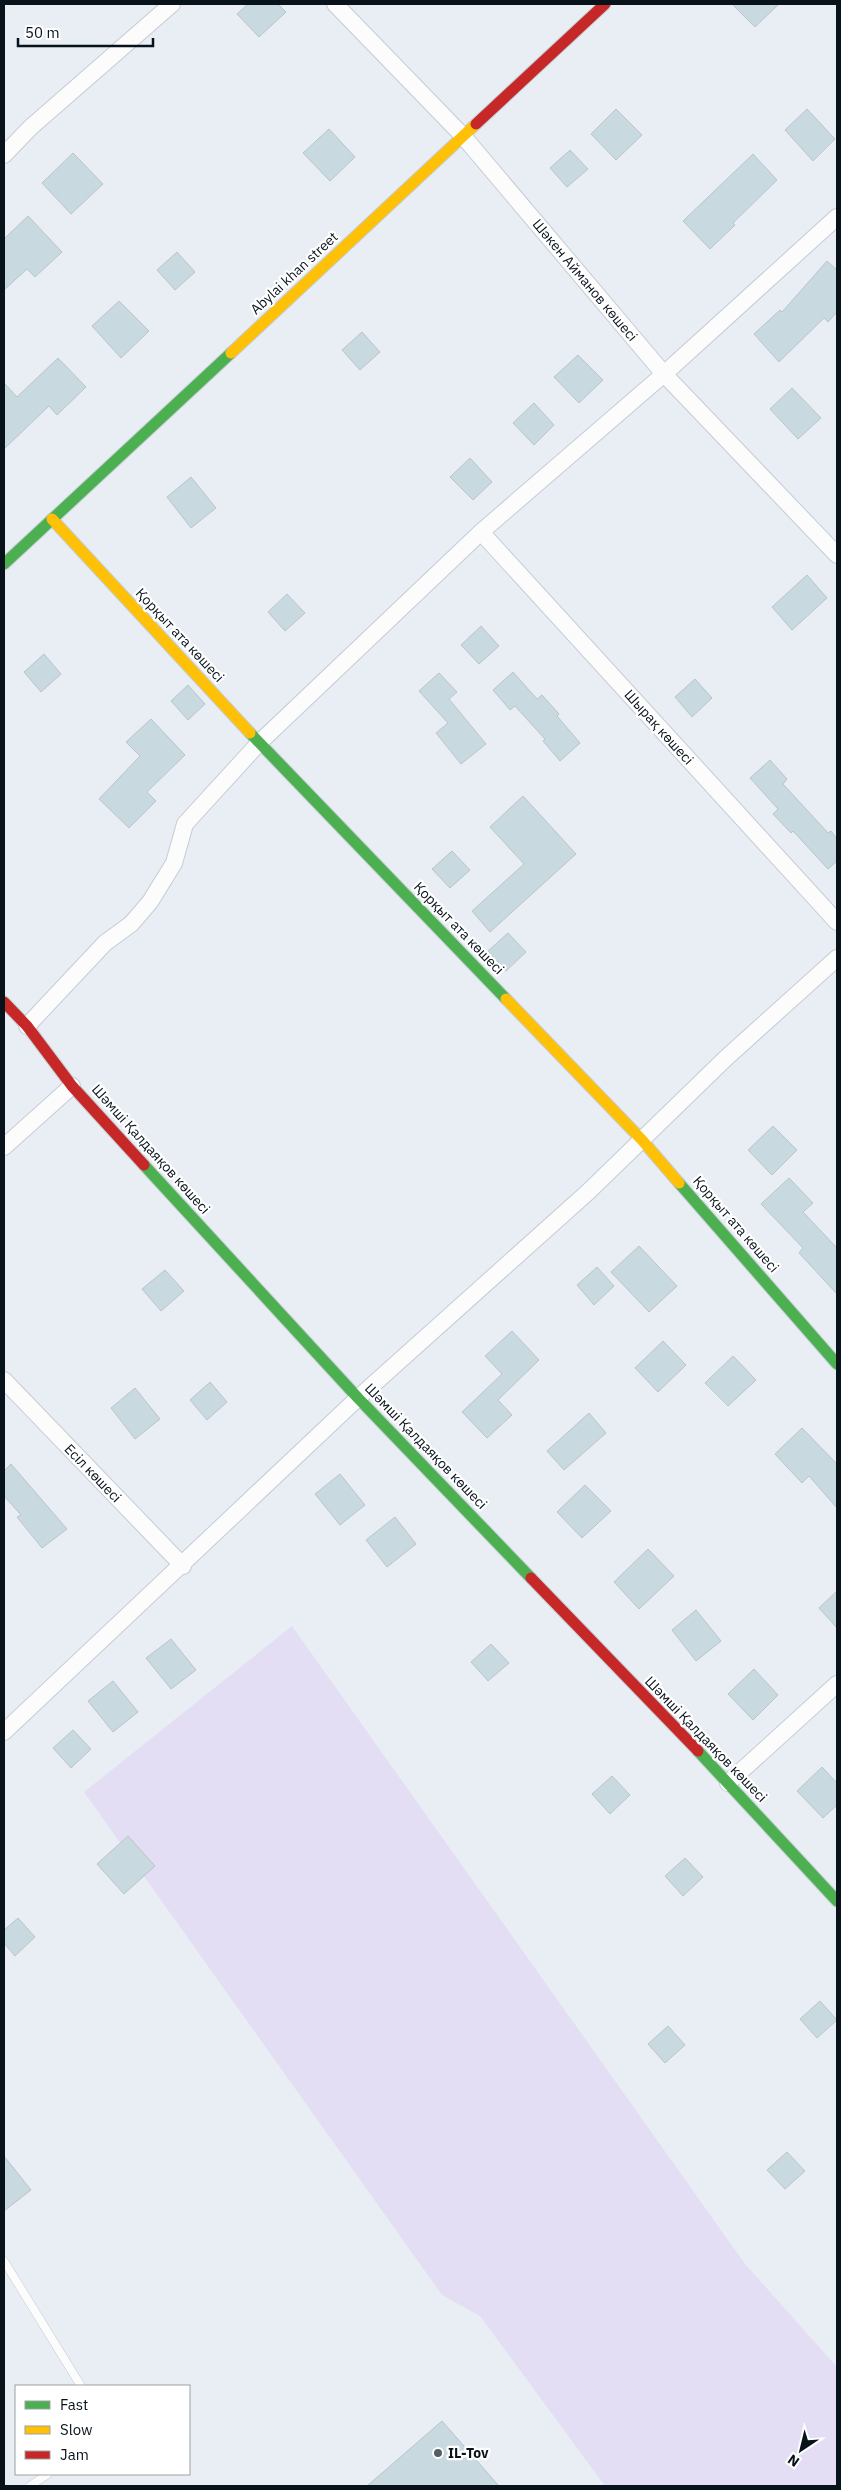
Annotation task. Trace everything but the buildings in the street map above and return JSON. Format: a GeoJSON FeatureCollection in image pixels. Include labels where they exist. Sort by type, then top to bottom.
{"type":"FeatureCollection","features":[{"type":"Feature","properties":{"kind":"street"},"geometry":{"type":"LineString","coordinates":[[4,155],[31,127],[172,4]]}},
{"type":"Feature","properties":{"kind":"street","name":"Шәкен Айманов көшесі"},"geometry":{"type":"LineString","coordinates":[[335,4],[463,136],[664,374],[837,555]]}},
{"type":"Feature","properties":{"kind":"street","name":"Abylai khan street"},"geometry":{"type":"LineString","coordinates":[[4,564],[605,4]]}},
{"type":"Feature","properties":{"kind":"street"},"geometry":{"type":"LineString","coordinates":[[27,1026],[105,942],[131,924],[150,902],[174,863],[185,824],[259,743],[481,532],[664,374],[837,217]]}},
{"type":"Feature","properties":{"kind":"street","name":"Қорқыт ата көшесі"},"geometry":{"type":"LineString","coordinates":[[52,519],[259,743],[642,1140],[837,1364]]}},
{"type":"Feature","properties":{"kind":"street","name":"Шырақ көшесі"},"geometry":{"type":"LineString","coordinates":[[481,532],[837,922]]}},
{"type":"Feature","properties":{"kind":"street"},"geometry":{"type":"LineString","coordinates":[[4,1732],[183,1566],[358,1398],[580,1199],[726,1058],[837,958]]}},
{"type":"Feature","properties":{"kind":"street","name":"Шәмші Қалдаяқов көшесі"},"geometry":{"type":"LineString","coordinates":[[4,1002],[27,1026],[72,1086],[358,1398],[728,1783],[837,1901]]}},
{"type":"Feature","properties":{"kind":"street"},"geometry":{"type":"LineString","coordinates":[[4,1146],[72,1086]]}},
{"type":"Feature","properties":{"kind":"street","name":"Есіл көшесі"},"geometry":{"type":"LineString","coordinates":[[4,1380],[183,1566]]}},
{"type":"Feature","properties":{"kind":"street"},"geometry":{"type":"LineString","coordinates":[[728,1783],[837,1684]]}},
{"type":"Feature","properties":{"kind":"lane"},"geometry":{"type":"LineString","coordinates":[[4,2261],[80,2385]]}},
{"type":"Feature","properties":{"kind":"lane"},"geometry":{"type":"LineString","coordinates":[[30,2486],[46,2475]]}},
{"type":"Feature","properties":{"kind":"shaded area"},"geometry":{"type":"Polygon","coordinates":[[[292,1626],[745,2264],[837,2367],[837,2486],[605,2486],[480,2316],[442,2295],[84,1792],[292,1626]]]}},
{"type":"Feature","properties":{"kind":"traffic: fast"},"geometry":{"type":"LineString","coordinates":[[4,564],[231,353]]}},
{"type":"Feature","properties":{"kind":"traffic: fast"},"geometry":{"type":"LineString","coordinates":[[250,733],[506,999]]}},
{"type":"Feature","properties":{"kind":"traffic: fast"},"geometry":{"type":"LineString","coordinates":[[144,1165],[358,1398],[531,1578]]}},
{"type":"Feature","properties":{"kind":"traffic: fast"},"geometry":{"type":"LineString","coordinates":[[679,1183],[837,1364]]}},
{"type":"Feature","properties":{"kind":"traffic: fast"},"geometry":{"type":"LineString","coordinates":[[698,1751],[837,1901]]}},
{"type":"Feature","properties":{"kind":"traffic: slow"},"geometry":{"type":"LineString","coordinates":[[231,353],[476,124]]}},
{"type":"Feature","properties":{"kind":"traffic: slow"},"geometry":{"type":"LineString","coordinates":[[52,519],[250,733]]}},
{"type":"Feature","properties":{"kind":"traffic: slow"},"geometry":{"type":"LineString","coordinates":[[506,999],[642,1140],[679,1183]]}},
{"type":"Feature","properties":{"kind":"traffic: jam"},"geometry":{"type":"LineString","coordinates":[[476,124],[605,4]]}},
{"type":"Feature","properties":{"kind":"traffic: jam"},"geometry":{"type":"LineString","coordinates":[[4,1002],[27,1026],[72,1086],[144,1165]]}},
{"type":"Feature","properties":{"kind":"traffic: jam"},"geometry":{"type":"LineString","coordinates":[[531,1578],[698,1751]]}},
{"type":"Feature","properties":{"kind":"place","name":"IL-Tov"},"geometry":{"type":"Point","coordinates":[438,2453]}}]}
